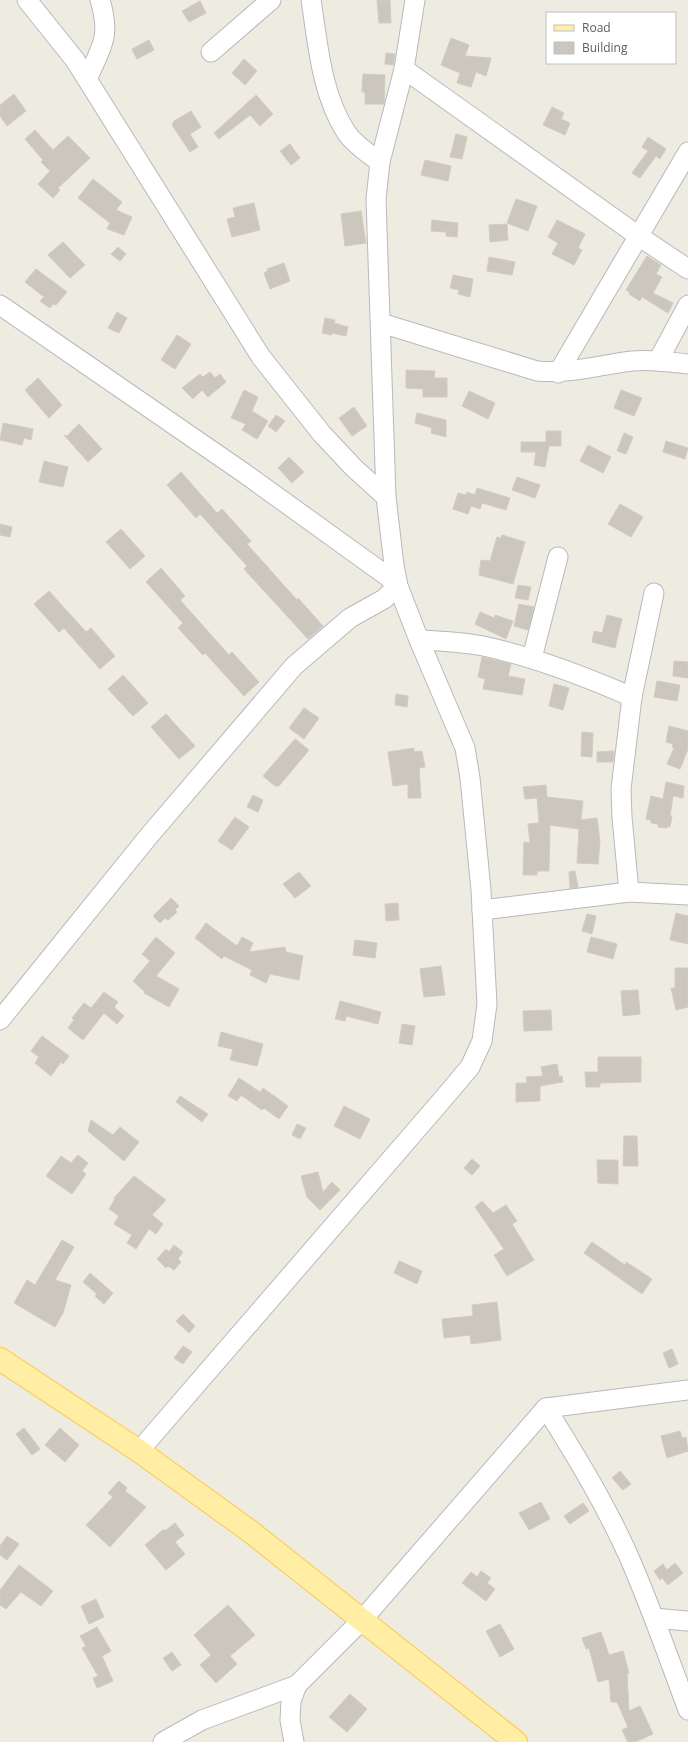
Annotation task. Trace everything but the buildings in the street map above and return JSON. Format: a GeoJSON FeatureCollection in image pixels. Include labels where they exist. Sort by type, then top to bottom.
{"type":"FeatureCollection","features":[{"type":"Feature","properties":{"kind":"main road"},"geometry":{"type":"LineString","coordinates":[[0,1360],[139,1451],[291,1562],[516,1742]]}},
{"type":"Feature","properties":{"kind":"street"},"geometry":{"type":"LineString","coordinates":[[27,0],[75,60],[261,356],[322,434],[354,468],[386,497]]}},
{"type":"Feature","properties":{"kind":"street"},"geometry":{"type":"LineString","coordinates":[[87,79],[104,43],[106,33],[106,19],[100,0]]}},
{"type":"Feature","properties":{"kind":"street"},"geometry":{"type":"LineString","coordinates":[[211,52],[271,0]]}},
{"type":"Feature","properties":{"kind":"street"},"geometry":{"type":"LineString","coordinates":[[311,0],[323,76],[336,113],[346,133],[365,152],[380,162]]}},
{"type":"Feature","properties":{"kind":"street"},"geometry":{"type":"LineString","coordinates":[[139,1451],[342,1218],[470,1066],[482,1041],[487,1004],[482,910],[470,778],[465,748],[419,640],[398,586],[394,566],[386,497],[376,199],[380,162],[404,69],[415,0]]}},
{"type":"Feature","properties":{"kind":"street"},"geometry":{"type":"LineString","coordinates":[[404,69],[637,235],[688,269]]}},
{"type":"Feature","properties":{"kind":"street"},"geometry":{"type":"LineString","coordinates":[[558,373],[637,235],[688,152]]}},
{"type":"Feature","properties":{"kind":"street"},"geometry":{"type":"LineString","coordinates":[[0,305],[244,473],[387,576],[398,586]]}},
{"type":"Feature","properties":{"kind":"street"},"geometry":{"type":"LineString","coordinates":[[658,361],[688,305]]}},
{"type":"Feature","properties":{"kind":"street"},"geometry":{"type":"LineString","coordinates":[[381,323],[537,371],[558,373],[633,361],[658,361],[688,364]]}},
{"type":"Feature","properties":{"kind":"street"},"geometry":{"type":"LineString","coordinates":[[532,658],[558,557]]}},
{"type":"Feature","properties":{"kind":"street"},"geometry":{"type":"LineString","coordinates":[[0,1020],[148,837],[294,666],[350,618],[384,599],[398,586]]}},
{"type":"Feature","properties":{"kind":"street"},"geometry":{"type":"LineString","coordinates":[[629,892],[621,789],[632,697],[654,593]]}},
{"type":"Feature","properties":{"kind":"street"},"geometry":{"type":"LineString","coordinates":[[419,640],[482,646],[532,658],[632,697]]}},
{"type":"Feature","properties":{"kind":"street"},"geometry":{"type":"LineString","coordinates":[[482,910],[629,892],[688,895]]}},
{"type":"Feature","properties":{"kind":"street"},"geometry":{"type":"LineString","coordinates":[[294,1742],[290,1720],[291,1701],[297,1685],[362,1620],[546,1408],[688,1390]]}},
{"type":"Feature","properties":{"kind":"street"},"geometry":{"type":"LineString","coordinates":[[546,1408],[582,1466],[629,1556],[688,1710]]}},
{"type":"Feature","properties":{"kind":"street"},"geometry":{"type":"LineString","coordinates":[[654,1618],[688,1621]]}},
{"type":"Feature","properties":{"kind":"street"},"geometry":{"type":"LineString","coordinates":[[163,1742],[202,1720],[297,1685]]}}]}
